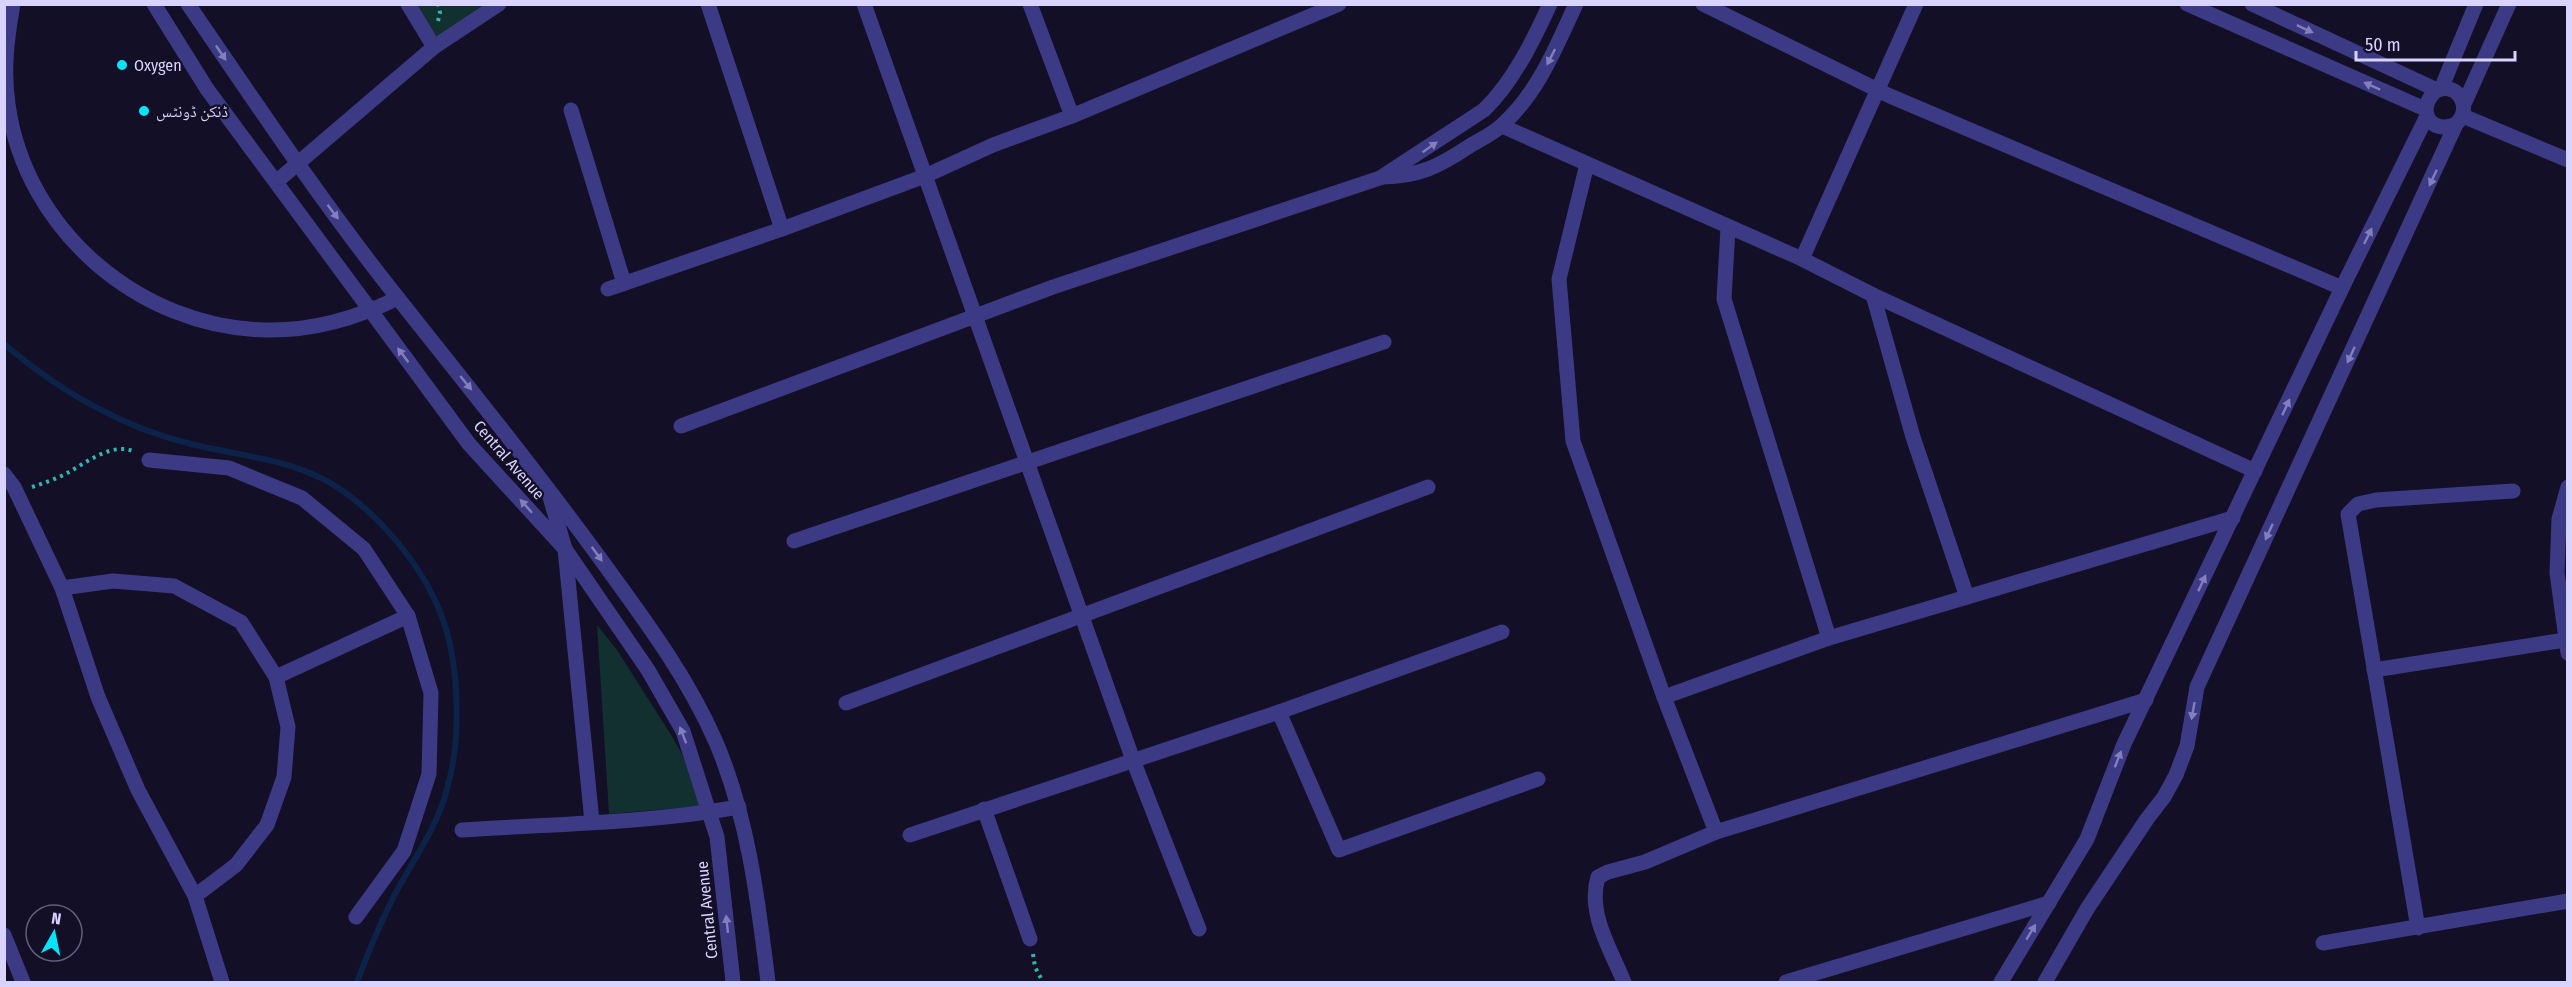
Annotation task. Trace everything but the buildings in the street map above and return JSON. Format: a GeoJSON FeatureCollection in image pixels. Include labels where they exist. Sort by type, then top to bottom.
{"type":"FeatureCollection","features":[{"type":"Feature","properties":{"kind":"street"},"geometry":{"type":"LineString","coordinates":[[13,4],[5,51],[8,104],[21,156],[44,204],[70,238],[116,281],[163,308],[213,324],[256,329],[320,326],[371,311],[398,298]]}},
{"type":"Feature","properties":{"kind":"street","name":"Central Avenue"},"geometry":{"type":"LineString","coordinates":[[154,4],[207,89],[371,311],[470,444],[565,549],[648,670],[682,731],[717,837],[733,982]]}},
{"type":"Feature","properties":{"kind":"street","name":"Central Avenue"},"geometry":{"type":"LineString","coordinates":[[188,4],[297,164],[398,298],[546,484],[668,652],[715,740],[739,807],[758,896],[768,982]]}},
{"type":"Feature","properties":{"kind":"street"},"geometry":{"type":"LineString","coordinates":[[408,4],[434,47]]}},
{"type":"Feature","properties":{"kind":"street"},"geometry":{"type":"LineString","coordinates":[[276,182],[434,47],[499,4]]}},
{"type":"Feature","properties":{"kind":"street"},"geometry":{"type":"LineString","coordinates":[[708,4],[782,229]]}},
{"type":"Feature","properties":{"kind":"street"},"geometry":{"type":"LineString","coordinates":[[864,4],[1133,760],[1199,929]]}},
{"type":"Feature","properties":{"kind":"street"},"geometry":{"type":"LineString","coordinates":[[1030,4],[1072,116]]}},
{"type":"Feature","properties":{"kind":"street"},"geometry":{"type":"LineString","coordinates":[[608,288],[782,229],[925,176],[993,145],[1072,116],[1339,4]]}},
{"type":"Feature","properties":{"kind":"street"},"geometry":{"type":"LineString","coordinates":[[681,426],[1053,287],[1380,178],[1467,123],[1497,97],[1540,26],[1550,4]]}},
{"type":"Feature","properties":{"kind":"street"},"geometry":{"type":"LineString","coordinates":[[1380,178],[1408,176],[1435,168],[1502,126],[1532,91],[1550,61],[1576,4]]}},
{"type":"Feature","properties":{"kind":"street"},"geometry":{"type":"LineString","coordinates":[[1704,4],[1878,90],[2342,288]]}},
{"type":"Feature","properties":{"kind":"street"},"geometry":{"type":"LineString","coordinates":[[1802,259],[1916,4]]}},
{"type":"Feature","properties":{"kind":"street"},"geometry":{"type":"LineString","coordinates":[[2187,4],[2426,113],[2436,126],[2443,128],[2461,115]]}},
{"type":"Feature","properties":{"kind":"street"},"geometry":{"type":"LineString","coordinates":[[2252,4],[2439,90],[2456,92],[2461,115]]}},
{"type":"Feature","properties":{"kind":"street"},"geometry":{"type":"LineString","coordinates":[[2001,982],[2087,839],[2124,744],[2426,113],[2428,98],[2439,90],[2476,4]]}},
{"type":"Feature","properties":{"kind":"street"},"geometry":{"type":"LineString","coordinates":[[2045,982],[2087,909],[2146,819],[2164,797],[2176,775],[2187,746],[2197,687],[2461,115],[2509,4]]}},
{"type":"Feature","properties":{"kind":"street"},"geometry":{"type":"LineString","coordinates":[[571,110],[624,283]]}},
{"type":"Feature","properties":{"kind":"street"},"geometry":{"type":"LineString","coordinates":[[2461,115],[2568,160]]}},
{"type":"Feature","properties":{"kind":"street"},"geometry":{"type":"LineString","coordinates":[[1502,126],[1802,259],[1873,295],[2255,471]]}},
{"type":"Feature","properties":{"kind":"street"},"geometry":{"type":"LineString","coordinates":[[1587,165],[1559,279],[1573,441],[1664,697],[1716,831]]}},
{"type":"Feature","properties":{"kind":"street"},"geometry":{"type":"LineString","coordinates":[[1728,228],[1724,298],[1829,638]]}},
{"type":"Feature","properties":{"kind":"street"},"geometry":{"type":"LineString","coordinates":[[1873,295],[1913,437],[1967,597]]}},
{"type":"Feature","properties":{"kind":"street"},"geometry":{"type":"LineString","coordinates":[[794,541],[1384,342]]}},
{"type":"Feature","properties":{"kind":"street"},"geometry":{"type":"LineString","coordinates":[[149,460],[229,468],[302,498],[364,549],[408,616],[431,693],[429,774],[404,851],[356,917]]}},
{"type":"Feature","properties":{"kind":"street"},"geometry":{"type":"LineString","coordinates":[[4,474],[16,493],[62,588],[98,697],[138,790],[195,896],[222,982]]}},
{"type":"Feature","properties":{"kind":"street"},"geometry":{"type":"LineString","coordinates":[[546,484],[565,549],[592,822]]}},
{"type":"Feature","properties":{"kind":"street"},"geometry":{"type":"LineString","coordinates":[[846,703],[1428,487]]}},
{"type":"Feature","properties":{"kind":"street"},"geometry":{"type":"LineString","coordinates":[[2374,670],[2566,647],[2557,573],[2559,519],[2568,487]]}},
{"type":"Feature","properties":{"kind":"street"},"geometry":{"type":"LineString","coordinates":[[2418,928],[2349,530],[2350,509],[2358,504],[2376,500],[2513,491]]}},
{"type":"Feature","properties":{"kind":"street"},"geometry":{"type":"LineString","coordinates":[[1664,697],[1829,638],[2233,518]]}},
{"type":"Feature","properties":{"kind":"street"},"geometry":{"type":"LineString","coordinates":[[62,588],[112,581],[174,586],[242,622],[276,677],[288,727],[284,777],[267,825],[236,866],[195,896]]}},
{"type":"Feature","properties":{"kind":"street"},"geometry":{"type":"LineString","coordinates":[[276,677],[408,616]]}},
{"type":"Feature","properties":{"kind":"street"},"geometry":{"type":"LineString","coordinates":[[910,836],[984,809],[1279,712],[1502,632]]}},
{"type":"Feature","properties":{"kind":"street"},"geometry":{"type":"LineString","coordinates":[[1624,982],[1596,914],[1594,890],[1598,877],[1645,862],[1716,831],[2146,700]]}},
{"type":"Feature","properties":{"kind":"street"},"geometry":{"type":"LineString","coordinates":[[1279,712],[1339,850],[1538,779]]}},
{"type":"Feature","properties":{"kind":"street"},"geometry":{"type":"LineString","coordinates":[[462,830],[709,813],[739,807]]}},
{"type":"Feature","properties":{"kind":"street"},"geometry":{"type":"LineString","coordinates":[[984,809],[1030,939]]}},
{"type":"Feature","properties":{"kind":"street"},"geometry":{"type":"LineString","coordinates":[[2323,943],[2568,901]]}},
{"type":"Feature","properties":{"kind":"street"},"geometry":{"type":"LineString","coordinates":[[1786,982],[2049,903]]}},
{"type":"Feature","properties":{"kind":"street"},"geometry":{"type":"LineString","coordinates":[[4,935],[23,982]]}},
{"type":"Feature","properties":{"kind":"path"},"geometry":{"type":"LineString","coordinates":[[16,493],[65,474],[102,453],[130,449],[149,460]]}},
{"type":"Feature","properties":{"kind":"path"},"geometry":{"type":"LineString","coordinates":[[1030,939],[1035,967],[1043,982]]}},
{"type":"Feature","properties":{"kind":"green space"},"geometry":{"type":"Polygon","coordinates":[[[415,5],[487,5],[437,37],[415,5]]]}},
{"type":"Feature","properties":{"kind":"green space"},"geometry":{"type":"Polygon","coordinates":[[[597,625],[617,650],[673,738],[683,756],[701,806],[609,814],[597,625]]]}},
{"type":"Feature","properties":{"kind":"waterway"},"geometry":{"type":"LineString","coordinates":[[4,344],[69,392],[140,428],[191,444],[290,466],[339,488],[357,501],[390,533],[429,588],[438,607],[451,649],[457,722],[452,768],[438,814],[388,909],[357,982]]}},
{"type":"Feature","properties":{"kind":"place","name":"Oxygen"},"geometry":{"type":"Point","coordinates":[122,65]}},
{"type":"Feature","properties":{"kind":"place","name":"ڈنکن ڈونٹس"},"geometry":{"type":"Point","coordinates":[144,111]}}]}
